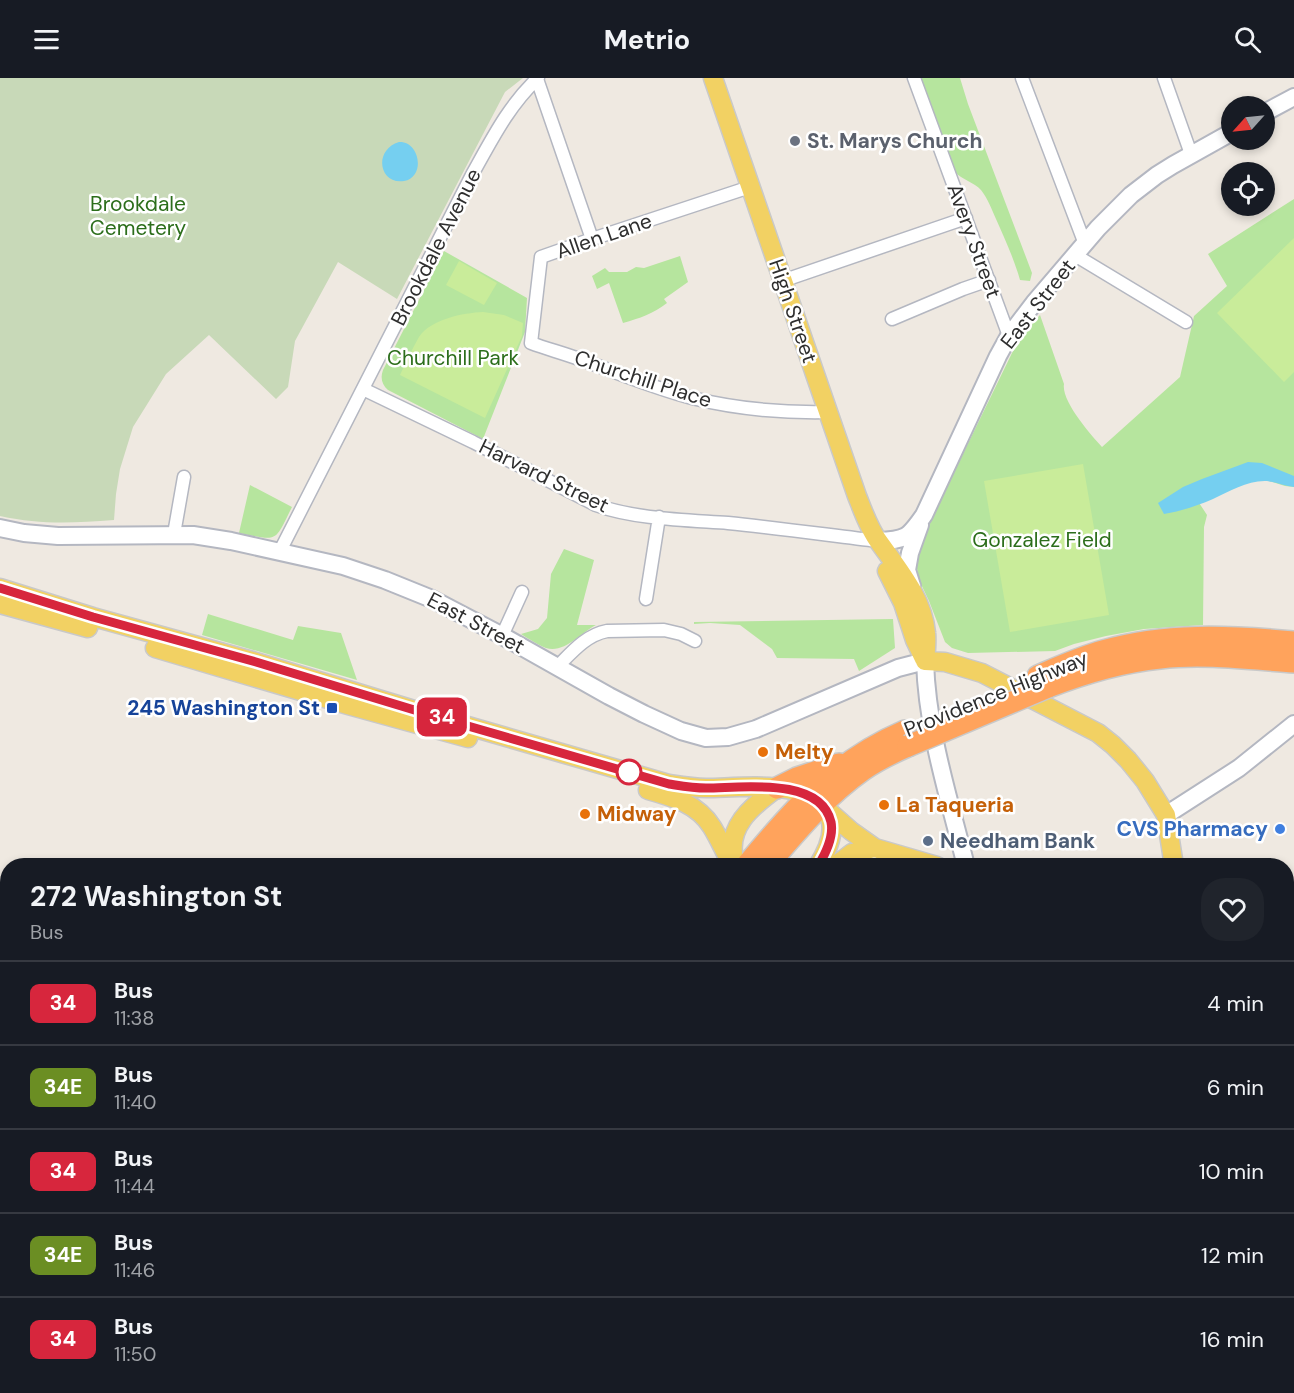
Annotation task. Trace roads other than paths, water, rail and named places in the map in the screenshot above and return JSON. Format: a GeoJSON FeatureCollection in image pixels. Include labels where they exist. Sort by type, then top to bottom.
{"type":"FeatureCollection","features":[{"type":"Feature","properties":{"kind":"highway","name":"Providence Highway"},"geometry":{"type":"LineString","coordinates":[[773,858],[832,774],[851,760],[880,743],[907,738],[1043,682],[1101,651],[1162,639],[1214,637],[1294,642]]}},
{"type":"Feature","properties":{"kind":"highway","name":"Providence Highway"},"geometry":{"type":"LineString","coordinates":[[1043,682],[1121,664],[1159,658],[1209,656],[1294,662]]}},
{"type":"Feature","properties":{"kind":"highway","name":"Providence Highway"},"geometry":{"type":"LineString","coordinates":[[753,858],[778,827],[885,757],[907,738]]}},
{"type":"Feature","properties":{"kind":"highway"},"geometry":{"type":"LineString","coordinates":[[777,788],[797,778],[851,760]]}},
{"type":"Feature","properties":{"kind":"main road","name":"High Street"},"geometry":{"type":"LineString","coordinates":[[713,78],[854,489],[878,541],[888,572],[903,603],[915,640],[925,661]]}},
{"type":"Feature","properties":{"kind":"main road"},"geometry":{"type":"LineString","coordinates":[[1275,107],[1294,97]]}},
{"type":"Feature","properties":{"kind":"main road","name":"East Street"},"geometry":{"type":"LineString","coordinates":[[878,541],[895,541],[913,532],[924,515],[984,384],[1009,336],[1034,303],[1131,195],[1156,175],[1221,138]]}},
{"type":"Feature","properties":{"kind":"main road"},"geometry":{"type":"LineString","coordinates":[[917,600],[907,570],[910,553],[924,515]]}},
{"type":"Feature","properties":{"kind":"main road","name":"East Street"},"geometry":{"type":"LineString","coordinates":[[0,528],[58,536],[174,534],[211,537],[322,560],[385,580],[456,611],[666,725],[706,738],[717,739],[756,729],[898,668],[925,661]]}},
{"type":"Feature","properties":{"kind":"main road","name":"High Street"},"geometry":{"type":"LineString","coordinates":[[878,541],[895,563],[917,600],[926,631],[925,661]]}},
{"type":"Feature","properties":{"kind":"main road"},"geometry":{"type":"LineString","coordinates":[[0,588],[105,621],[265,664],[669,784],[688,788],[758,787],[792,790],[815,801],[875,848],[909,858]]}},
{"type":"Feature","properties":{"kind":"main road"},"geometry":{"type":"LineString","coordinates":[[0,604],[666,795],[698,810],[712,827],[729,858]]}},
{"type":"Feature","properties":{"kind":"main road"},"geometry":{"type":"LineString","coordinates":[[964,858],[933,737],[925,683],[925,661],[945,662],[982,673],[1098,733],[1128,760],[1167,815],[1173,858]]}},
{"type":"Feature","properties":{"kind":"main road"},"geometry":{"type":"LineString","coordinates":[[1167,815],[1239,768],[1294,724]]}},
{"type":"Feature","properties":{"kind":"main road"},"geometry":{"type":"LineString","coordinates":[[733,858],[733,838],[740,822],[754,805],[777,788]]}},
{"type":"Feature","properties":{"kind":"main road"},"geometry":{"type":"LineString","coordinates":[[815,801],[827,811],[832,828],[822,858]]}},
{"type":"Feature","properties":{"kind":"main road"},"geometry":{"type":"LineString","coordinates":[[845,858],[852,853],[875,848]]}},
{"type":"Feature","properties":{"kind":"street"},"geometry":{"type":"LineString","coordinates":[[537,78],[592,239]]}},
{"type":"Feature","properties":{"kind":"street","name":"Brookdale Avenue"},"geometry":{"type":"LineString","coordinates":[[280,551],[492,138],[517,99],[537,78]]}},
{"type":"Feature","properties":{"kind":"street","name":"Avery Street"},"geometry":{"type":"LineString","coordinates":[[914,78],[1009,336]]}},
{"type":"Feature","properties":{"kind":"street"},"geometry":{"type":"LineString","coordinates":[[1164,78],[1191,154]]}},
{"type":"Feature","properties":{"kind":"street"},"geometry":{"type":"LineString","coordinates":[[1026,79],[1080,250],[1186,322]]}},
{"type":"Feature","properties":{"kind":"street","name":"Allen Lane"},"geometry":{"type":"LineString","coordinates":[[531,344],[541,257],[750,187]]}},
{"type":"Feature","properties":{"kind":"street"},"geometry":{"type":"LineString","coordinates":[[782,281],[966,218]]}},
{"type":"Feature","properties":{"kind":"street"},"geometry":{"type":"LineString","coordinates":[[892,319],[990,280]]}},
{"type":"Feature","properties":{"kind":"street","name":"Churchill Place"},"geometry":{"type":"LineString","coordinates":[[531,344],[693,398],[769,411],[828,412]]}},
{"type":"Feature","properties":{"kind":"street","name":"Harvard Street"},"geometry":{"type":"LineString","coordinates":[[363,389],[596,505],[619,512],[878,541]]}},
{"type":"Feature","properties":{"kind":"street"},"geometry":{"type":"LineString","coordinates":[[174,534],[184,477]]}},
{"type":"Feature","properties":{"kind":"street"},"geometry":{"type":"LineString","coordinates":[[646,599],[658,517]]}},
{"type":"Feature","properties":{"kind":"street"},"geometry":{"type":"LineString","coordinates":[[502,636],[522,592]]}},
{"type":"Feature","properties":{"kind":"street"},"geometry":{"type":"LineString","coordinates":[[557,667],[580,644],[598,633],[607,631],[664,630],[681,634],[695,641]]}},
{"type":"Feature","properties":{"kind":"street"},"geometry":{"type":"LineString","coordinates":[[872,858],[875,848]]}},
{"type":"Feature","properties":{"kind":"water"},"geometry":{"type":"Polygon","coordinates":[[[399,142],[412,147],[418,160],[415,173],[404,181],[389,178],[382,166],[385,152],[399,142]]]}},
{"type":"Feature","properties":{"kind":"water"},"geometry":{"type":"Polygon","coordinates":[[[1248,462],[1262,463],[1294,476],[1294,487],[1267,481],[1253,482],[1195,506],[1164,514],[1158,503],[1183,487],[1248,462]]]}},
{"type":"Feature","properties":{"kind":"place","name":"St. Marys Church"},"geometry":{"type":"Point","coordinates":[795,141]}},
{"type":"Feature","properties":{"kind":"place","name":"245 Washington St"},"geometry":{"type":"Point","coordinates":[332,708]}},
{"type":"Feature","properties":{"kind":"place","name":"Melty"},"geometry":{"type":"Point","coordinates":[763,752]}},
{"type":"Feature","properties":{"kind":"place","name":"La Taqueria"},"geometry":{"type":"Point","coordinates":[884,805]}},
{"type":"Feature","properties":{"kind":"place","name":"Midway"},"geometry":{"type":"Point","coordinates":[585,814]}},
{"type":"Feature","properties":{"kind":"place","name":"CVS Pharmacy"},"geometry":{"type":"Point","coordinates":[1280,829]}},
{"type":"Feature","properties":{"kind":"place","name":"Needham Bank"},"geometry":{"type":"Point","coordinates":[928,841]}},
{"type":"Feature","properties":{"kind":"park label","name":"Brookdale Cemetery"},"geometry":{"type":"Point","coordinates":[138,216]}},
{"type":"Feature","properties":{"kind":"park label","name":"Churchill Park"},"geometry":{"type":"Point","coordinates":[453,358]}},
{"type":"Feature","properties":{"kind":"park label","name":"Gonzalez Field"},"geometry":{"type":"Point","coordinates":[1042,540]}}]}
